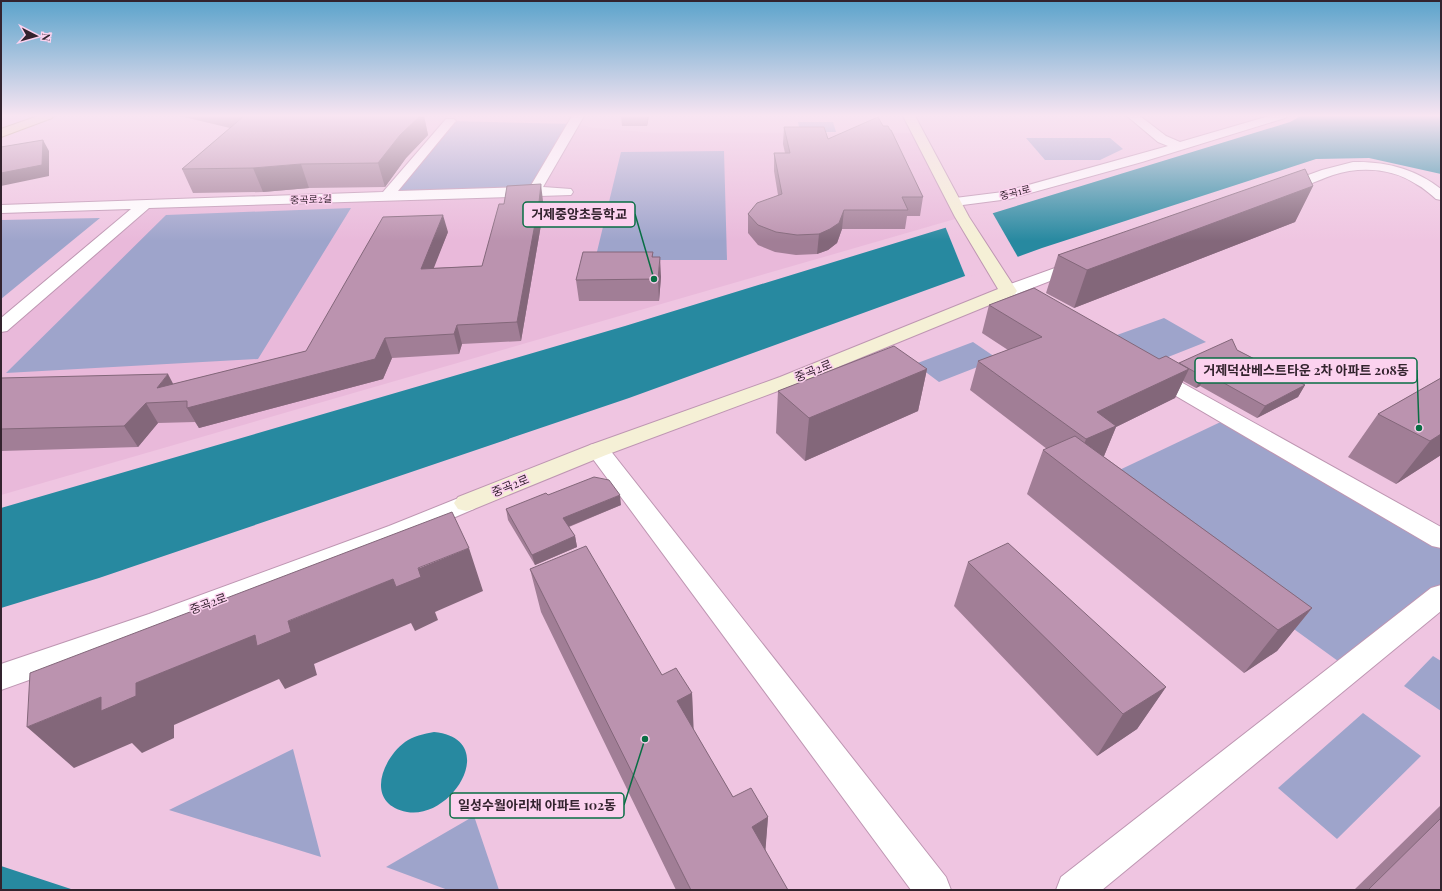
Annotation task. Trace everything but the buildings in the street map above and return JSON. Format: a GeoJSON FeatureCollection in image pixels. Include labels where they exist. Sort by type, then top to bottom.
{"type":"FeatureCollection","features":[{"type":"Feature","properties":{"kind":"street"},"geometry":{"type":"LineString","coordinates":[[386,197],[419,158]]}},
{"type":"Feature","properties":{"kind":"street"},"geometry":{"type":"LineString","coordinates":[[534,191],[554,158]]}},
{"type":"Feature","properties":{"kind":"street"},"geometry":{"type":"LineString","coordinates":[[931,158],[962,217],[1005,287],[1028,303]]}},
{"type":"Feature","properties":{"kind":"street","name":"중곡1로"},"geometry":{"type":"LineString","coordinates":[[955,202],[1004,196],[1138,158]]}},
{"type":"Feature","properties":{"kind":"street"},"geometry":{"type":"LineString","coordinates":[[1266,195],[1319,176],[1353,166],[1374,166],[1394,170],[1417,178],[1441,196]]}},
{"type":"Feature","properties":{"kind":"street","name":"중곡로2길"},"geometry":{"type":"LineString","coordinates":[[1,208],[386,197],[534,191],[566,192]]}},
{"type":"Feature","properties":{"kind":"street"},"geometry":{"type":"LineString","coordinates":[[2,325],[146,204]]}},
{"type":"Feature","properties":{"kind":"street"},"geometry":{"type":"LineString","coordinates":[[1005,287],[1094,258]]}},
{"type":"Feature","properties":{"kind":"street","name":"중곡2로"},"geometry":{"type":"LineString","coordinates":[[1,677],[151,624],[362,546],[598,450],[787,381],[1005,287]]}},
{"type":"Feature","properties":{"kind":"street"},"geometry":{"type":"LineString","coordinates":[[1134,364],[1441,539]]}},
{"type":"Feature","properties":{"kind":"street"},"geometry":{"type":"LineString","coordinates":[[598,450],[933,890]]}},
{"type":"Feature","properties":{"kind":"street"},"geometry":{"type":"LineString","coordinates":[[1074,890],[1441,596]]}},
{"type":"Feature","properties":{"kind":"shaded area"},"geometry":{"type":"Polygon","coordinates":[[[419,158],[554,158],[534,191],[386,197],[419,158]]]}},
{"type":"Feature","properties":{"kind":"shaded area"},"geometry":{"type":"Polygon","coordinates":[[[488,158],[931,158],[962,217],[1,495],[1,324],[145,204],[386,197],[488,158]]]}},
{"type":"Feature","properties":{"kind":"shaded area"},"geometry":{"type":"Polygon","coordinates":[[[620,158],[724,158],[727,260],[595,260],[620,158]]]}},
{"type":"Feature","properties":{"kind":"shaded area"},"geometry":{"type":"Polygon","coordinates":[[[1043,158],[1105,158],[1100,160],[1045,160],[1043,158]]]}},
{"type":"Feature","properties":{"kind":"shaded area"},"geometry":{"type":"Polygon","coordinates":[[[1174,158],[1441,158],[1441,174],[1369,158],[1316,159],[1042,248],[629,398],[99,578],[1,608],[1,508],[625,326],[1174,158]]]}},
{"type":"Feature","properties":{"kind":"shaded area"},"geometry":{"type":"Polygon","coordinates":[[[351,208],[258,359],[6,373],[166,215],[351,208]]]}},
{"type":"Feature","properties":{"kind":"shaded area"},"geometry":{"type":"Polygon","coordinates":[[[100,218],[1,299],[1,220],[100,218]]]}},
{"type":"Feature","properties":{"kind":"shaded area"},"geometry":{"type":"Polygon","coordinates":[[[1164,318],[1206,342],[1158,361],[1117,335],[1164,318]]]}},
{"type":"Feature","properties":{"kind":"shaded area"},"geometry":{"type":"Polygon","coordinates":[[[973,342],[998,359],[939,382],[915,364],[973,342]]]}},
{"type":"Feature","properties":{"kind":"shaded area"},"geometry":{"type":"Polygon","coordinates":[[[1229,418],[1441,539],[1441,596],[1349,669],[1092,483],[1229,418]]]}},
{"type":"Feature","properties":{"kind":"shaded area"},"geometry":{"type":"Polygon","coordinates":[[[1433,656],[1441,661],[1441,711],[1404,686],[1433,656]]]}},
{"type":"Feature","properties":{"kind":"shaded area"},"geometry":{"type":"Polygon","coordinates":[[[1363,713],[1421,756],[1337,839],[1278,788],[1363,713]]]}},
{"type":"Feature","properties":{"kind":"shaded area"},"geometry":{"type":"Polygon","coordinates":[[[434,732],[454,738],[465,749],[467,762],[463,778],[453,792],[440,804],[424,811],[407,812],[394,807],[386,800],[382,791],[381,781],[389,759],[396,750],[408,740],[434,732]]]}},
{"type":"Feature","properties":{"kind":"shaded area"},"geometry":{"type":"Polygon","coordinates":[[[293,749],[321,857],[169,810],[293,749]]]}},
{"type":"Feature","properties":{"kind":"shaded area"},"geometry":{"type":"Polygon","coordinates":[[[474,816],[499,890],[448,890],[386,867],[474,816]]]}},
{"type":"Feature","properties":{"kind":"shaded area"},"geometry":{"type":"Polygon","coordinates":[[[1,866],[74,890],[1,890],[1,866]]]}},
{"type":"Feature","properties":{"kind":"pier"},"geometry":{"type":"Polygon","coordinates":[[[992,212],[1019,259],[966,278],[945,226],[992,212]]]}},
{"type":"Feature","properties":{"kind":"place","name":"거제중앙초등학교"},"geometry":{"type":"Point","coordinates":[654,279]}},
{"type":"Feature","properties":{"kind":"place","name":"거제덕산베스트타운 2차 아파트 208동"},"geometry":{"type":"Point","coordinates":[1419,428]}},
{"type":"Feature","properties":{"kind":"place","name":"일성수월아리채 아파트 102동"},"geometry":{"type":"Point","coordinates":[645,739]}}]}
